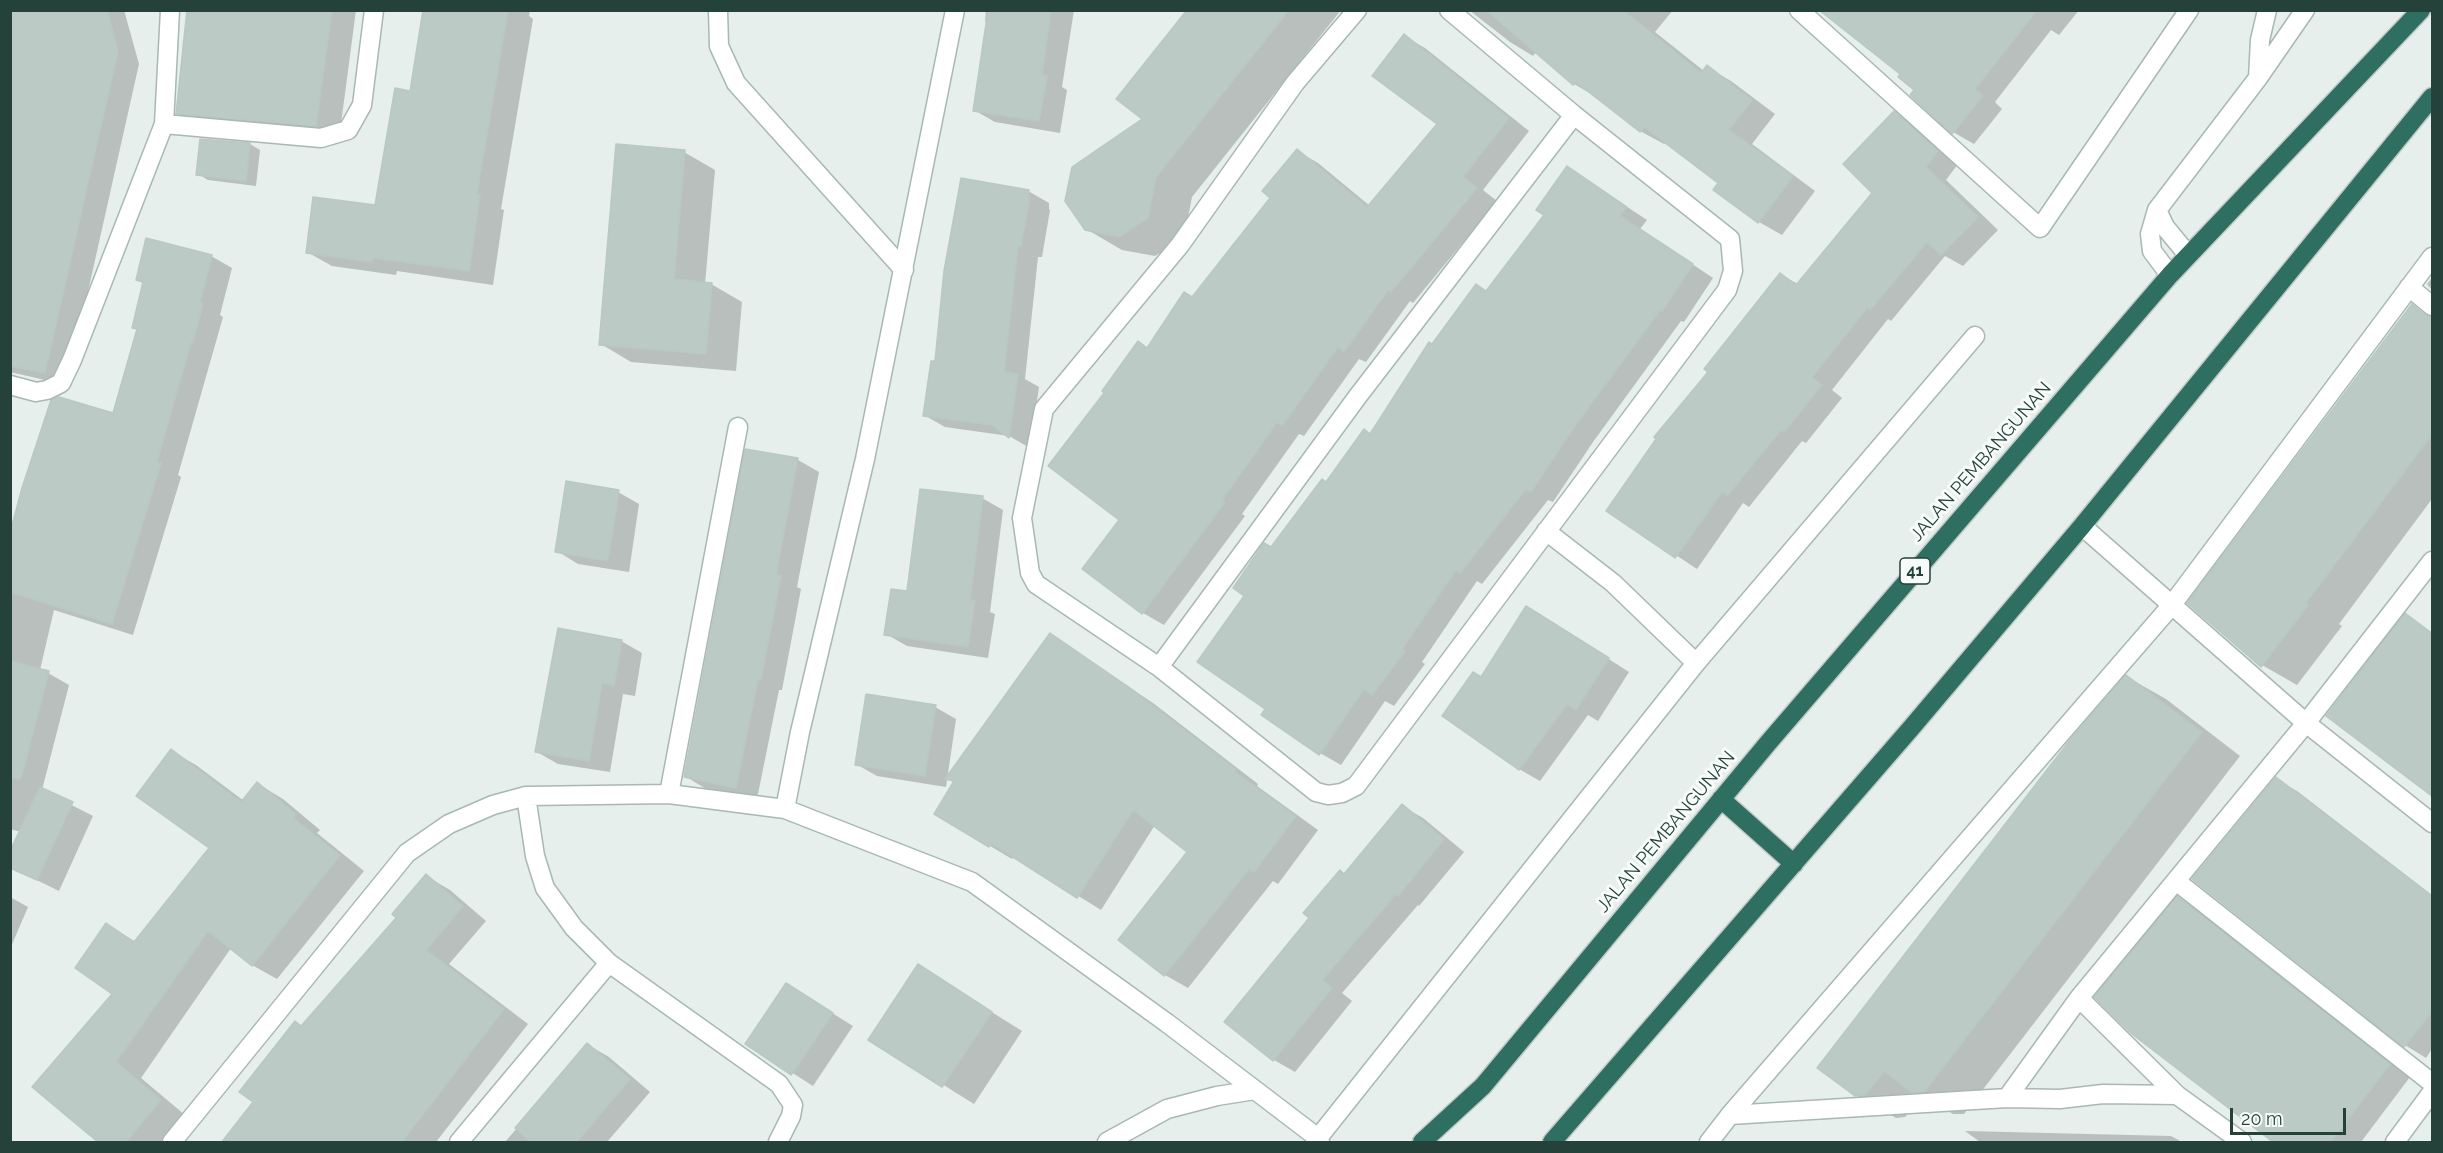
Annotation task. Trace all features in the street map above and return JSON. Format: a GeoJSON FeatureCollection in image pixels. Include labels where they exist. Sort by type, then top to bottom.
{"type":"FeatureCollection","features":[{"type":"Feature","properties":{"kind":"highway","name":"JALAN PEMBANGUNAN"},"geometry":{"type":"LineString","coordinates":[[1422,1143],[1484,1086],[1721,800],[2170,274],[2421,10]]}},
{"type":"Feature","properties":{"kind":"highway"},"geometry":{"type":"LineString","coordinates":[[1552,1143],[2082,526],[2433,97]]}},
{"type":"Feature","properties":{"kind":"highway"},"geometry":{"type":"LineString","coordinates":[[1721,800],[1794,864]]}},
{"type":"Feature","properties":{"kind":"street"},"geometry":{"type":"LineString","coordinates":[[10,385],[36,392],[47,390],[61,383],[72,360],[164,124],[170,10]]}},
{"type":"Feature","properties":{"kind":"street"},"geometry":{"type":"LineString","coordinates":[[164,124],[321,138],[348,130],[362,105],[374,10]]}},
{"type":"Feature","properties":{"kind":"street"},"geometry":{"type":"LineString","coordinates":[[718,10],[719,46],[736,83],[903,270]]}},
{"type":"Feature","properties":{"kind":"street"},"geometry":{"type":"LineString","coordinates":[[785,810],[800,732],[865,459],[955,10]]}},
{"type":"Feature","properties":{"kind":"street"},"geometry":{"type":"LineString","coordinates":[[1357,10],[1295,83],[1180,245],[1044,409],[1022,518],[1030,573],[1036,584],[1158,668],[1316,792],[1328,795],[1342,793],[1356,786],[1727,290],[1733,271],[1730,238],[1574,114],[1449,10]]}},
{"type":"Feature","properties":{"kind":"street"},"geometry":{"type":"LineString","coordinates":[[1799,10],[2040,228],[2189,10]]}},
{"type":"Feature","properties":{"kind":"street"},"geometry":{"type":"LineString","coordinates":[[2258,78],[2260,40],[2267,10]]}},
{"type":"Feature","properties":{"kind":"street"},"geometry":{"type":"LineString","coordinates":[[2170,274],[2152,251],[2150,234],[2157,210],[2258,78],[2306,10]]}},
{"type":"Feature","properties":{"kind":"street"},"geometry":{"type":"LineString","coordinates":[[1158,668],[1358,396],[1574,114]]}},
{"type":"Feature","properties":{"kind":"street"},"geometry":{"type":"LineString","coordinates":[[2157,210],[2165,227],[2188,255]]}},
{"type":"Feature","properties":{"kind":"street"},"geometry":{"type":"LineString","coordinates":[[1709,1143],[1730,1115],[2171,606],[2433,257]]}},
{"type":"Feature","properties":{"kind":"street"},"geometry":{"type":"LineString","coordinates":[[2409,287],[2433,306]]}},
{"type":"Feature","properties":{"kind":"street"},"geometry":{"type":"LineString","coordinates":[[172,1143],[407,853],[449,824],[493,805],[526,796],[669,794],[785,810],[972,882],[1255,1090],[1319,1140],[1696,663],[1975,336]]}},
{"type":"Feature","properties":{"kind":"street"},"geometry":{"type":"LineString","coordinates":[[669,794],[738,427]]}},
{"type":"Feature","properties":{"kind":"street"},"geometry":{"type":"LineString","coordinates":[[2082,526],[2306,723],[2433,823]]}},
{"type":"Feature","properties":{"kind":"street"},"geometry":{"type":"LineString","coordinates":[[1546,531],[1613,583],[1696,663]]}},
{"type":"Feature","properties":{"kind":"street"},"geometry":{"type":"LineString","coordinates":[[2007,1098],[2079,998],[2306,723],[2432,562]]}},
{"type":"Feature","properties":{"kind":"street"},"geometry":{"type":"LineString","coordinates":[[526,796],[535,856],[545,888],[574,928],[609,963],[779,1084],[793,1104],[791,1116],[778,1143]]}},
{"type":"Feature","properties":{"kind":"street"},"geometry":{"type":"LineString","coordinates":[[2176,881],[2433,1083]]}},
{"type":"Feature","properties":{"kind":"street"},"geometry":{"type":"LineString","coordinates":[[459,1143],[609,963]]}},
{"type":"Feature","properties":{"kind":"street"},"geometry":{"type":"LineString","coordinates":[[2079,998],[2177,1095],[2242,1143]]}},
{"type":"Feature","properties":{"kind":"street"},"geometry":{"type":"LineString","coordinates":[[1107,1143],[1167,1109],[1217,1096],[1255,1090]]}},
{"type":"Feature","properties":{"kind":"street"},"geometry":{"type":"LineString","coordinates":[[2395,1143],[2433,1092]]}},
{"type":"Feature","properties":{"kind":"street"},"geometry":{"type":"LineString","coordinates":[[1730,1115],[2007,1098],[2060,1099],[2103,1094],[2177,1095]]}},
{"type":"Feature","properties":{"kind":"building"},"geometry":{"type":"Polygon","coordinates":[[[10,10],[107,10],[118,51],[45,373],[10,366],[10,10]]]}},
{"type":"Feature","properties":{"kind":"building"},"geometry":{"type":"Polygon","coordinates":[[[187,10],[332,10],[316,126],[176,114],[187,10]]]}},
{"type":"Feature","properties":{"kind":"building"},"geometry":{"type":"Polygon","coordinates":[[[423,10],[508,10],[477,194],[480,195],[469,271],[373,258],[372,262],[306,253],[313,197],[375,205],[395,88],[410,91],[423,10]]]}},
{"type":"Feature","properties":{"kind":"building"},"geometry":{"type":"Polygon","coordinates":[[[988,10],[1051,10],[1042,75],[1047,76],[1039,121],[973,111],[988,10]]]}},
{"type":"Feature","properties":{"kind":"building"},"geometry":{"type":"Polygon","coordinates":[[[1187,10],[1289,10],[1156,177],[1148,218],[1119,237],[1085,230],[1065,201],[1072,167],[1142,119],[1116,99],[1187,10]]]}},
{"type":"Feature","properties":{"kind":"building"},"geometry":{"type":"Polygon","coordinates":[[[1486,10],[1623,10],[1701,73],[1707,65],[1752,100],[1729,130],[1793,176],[1758,223],[1713,190],[1718,183],[1644,127],[1640,132],[1576,82],[1573,85],[1486,10]]]}},
{"type":"Feature","properties":{"kind":"building"},"geometry":{"type":"Polygon","coordinates":[[[1819,10],[2037,10],[1975,89],[1983,96],[1952,134],[1910,95],[1914,90],[1898,77],[1900,74],[1819,10]]]}},
{"type":"Feature","properties":{"kind":"building"},"geometry":{"type":"Polygon","coordinates":[[[1404,34],[1509,118],[1463,177],[1477,188],[1391,292],[1388,290],[1344,352],[1338,347],[1282,426],[1277,422],[1222,500],[1225,502],[1142,614],[1082,569],[1119,520],[1048,466],[1104,393],[1102,391],[1138,341],[1147,348],[1184,292],[1192,297],[1270,198],[1262,191],[1297,149],[1367,207],[1437,124],[1372,76],[1404,34]]]}},
{"type":"Feature","properties":{"kind":"building"},"geometry":{"type":"Polygon","coordinates":[[[1894,111],[1938,151],[1926,167],[1978,217],[1941,255],[1927,242],[1870,310],[1867,308],[1812,377],[1822,385],[1784,432],[1781,430],[1727,496],[1722,492],[1675,558],[1606,511],[1656,439],[1654,437],[1708,372],[1704,369],[1780,273],[1796,285],[1872,193],[1843,164],[1894,111]]]}},
{"type":"Feature","properties":{"kind":"building"},"geometry":{"type":"Polygon","coordinates":[[[200,139],[250,143],[246,181],[196,175],[200,139]]]}},
{"type":"Feature","properties":{"kind":"building"},"geometry":{"type":"Polygon","coordinates":[[[616,144],[685,150],[674,279],[712,283],[706,354],[599,345],[616,144]]]}},
{"type":"Feature","properties":{"kind":"building"},"geometry":{"type":"Polygon","coordinates":[[[1567,166],[1627,207],[1620,216],[1693,264],[1662,311],[1660,310],[1572,430],[1531,492],[1526,489],[1460,573],[1456,570],[1402,649],[1405,651],[1372,695],[1364,689],[1319,755],[1261,715],[1265,709],[1197,662],[1244,596],[1233,588],[1264,543],[1271,547],[1322,479],[1326,482],[1364,429],[1370,434],[1429,342],[1432,344],[1476,284],[1486,291],[1544,215],[1536,210],[1567,166]]]}},
{"type":"Feature","properties":{"kind":"building"},"geometry":{"type":"Polygon","coordinates":[[[961,178],[1029,190],[1028,198],[1030,196],[1021,246],[1018,246],[1004,372],[1018,374],[1009,438],[992,425],[923,416],[931,361],[935,361],[944,271],[961,178]]]}},
{"type":"Feature","properties":{"kind":"building"},"geometry":{"type":"Polygon","coordinates":[[[146,238],[212,255],[193,342],[191,342],[157,462],[161,463],[112,624],[10,592],[10,533],[51,400],[59,397],[113,413],[137,329],[132,328],[143,282],[136,280],[146,238]]]}},
{"type":"Feature","properties":{"kind":"building"},"geometry":{"type":"Polygon","coordinates":[[[2412,304],[2425,315],[2433,317],[2433,433],[2261,667],[2187,603],[2412,304]]]}},
{"type":"Feature","properties":{"kind":"building"},"geometry":{"type":"Polygon","coordinates":[[[745,449],[798,458],[776,575],[781,576],[761,679],[758,679],[736,788],[684,777],[745,449]]]}},
{"type":"Feature","properties":{"kind":"building"},"geometry":{"type":"Polygon","coordinates":[[[566,481],[619,490],[608,561],[555,552],[566,481]]]}},
{"type":"Feature","properties":{"kind":"building"},"geometry":{"type":"Polygon","coordinates":[[[920,489],[983,496],[970,600],[975,601],[968,647],[884,635],[891,589],[907,591],[920,489]]]}},
{"type":"Feature","properties":{"kind":"building"},"geometry":{"type":"Polygon","coordinates":[[[1526,606],[1609,658],[1576,710],[1567,704],[1519,770],[1442,716],[1473,672],[1481,677],[1526,606]]]}},
{"type":"Feature","properties":{"kind":"building"},"geometry":{"type":"Polygon","coordinates":[[[2405,613],[2433,634],[2433,797],[2326,716],[2405,613]]]}},
{"type":"Feature","properties":{"kind":"building"},"geometry":{"type":"Polygon","coordinates":[[[558,628],[622,640],[614,685],[602,683],[589,761],[535,752],[558,628]]]}},
{"type":"Feature","properties":{"kind":"building"},"geometry":{"type":"Polygon","coordinates":[[[1050,633],[1130,688],[1237,770],[1235,772],[1296,816],[1254,872],[1249,869],[1164,976],[1118,940],[1187,852],[1133,810],[1077,898],[991,843],[989,847],[934,814],[954,781],[945,779],[1050,633]]]}},
{"type":"Feature","properties":{"kind":"building"},"geometry":{"type":"Polygon","coordinates":[[[10,661],[49,671],[21,779],[10,778],[10,661]]]}},
{"type":"Feature","properties":{"kind":"building"},"geometry":{"type":"Polygon","coordinates":[[[2126,675],[2202,732],[1924,1092],[1912,1093],[1884,1071],[1865,1095],[1855,1096],[1817,1068],[2070,740],[2126,675]]]}},
{"type":"Feature","properties":{"kind":"building"},"geometry":{"type":"Polygon","coordinates":[[[866,694],[936,705],[925,776],[855,765],[866,694]]]}},
{"type":"Feature","properties":{"kind":"building"},"geometry":{"type":"Polygon","coordinates":[[[171,749],[241,802],[257,782],[296,814],[293,818],[340,855],[252,966],[208,931],[116,1062],[161,1100],[125,1143],[99,1143],[32,1087],[112,994],[75,968],[106,923],[134,942],[209,848],[136,796],[171,749]]]}},
{"type":"Feature","properties":{"kind":"building"},"geometry":{"type":"Polygon","coordinates":[[[2276,777],[2433,897],[2433,1010],[2404,1047],[2192,879],[2276,777]]]}},
{"type":"Feature","properties":{"kind":"building"},"geometry":{"type":"Polygon","coordinates":[[[40,787],[73,802],[37,880],[10,868],[10,851],[40,787]]]}},
{"type":"Feature","properties":{"kind":"building"},"geometry":{"type":"Polygon","coordinates":[[[1402,804],[1444,839],[1398,896],[1396,894],[1322,980],[1332,988],[1273,1061],[1224,1022],[1309,918],[1303,913],[1340,870],[1344,874],[1402,804]]]}},
{"type":"Feature","properties":{"kind":"building"},"geometry":{"type":"Polygon","coordinates":[[[426,874],[463,906],[426,950],[504,1009],[401,1143],[221,1143],[253,1102],[239,1092],[295,1021],[301,1026],[396,918],[392,914],[426,874]]]}},
{"type":"Feature","properties":{"kind":"building"},"geometry":{"type":"Polygon","coordinates":[[[2177,896],[2390,1064],[2330,1143],[2274,1143],[2132,1034],[2094,997],[2177,896]]]}},
{"type":"Feature","properties":{"kind":"building"},"geometry":{"type":"Polygon","coordinates":[[[918,964],[992,1012],[942,1087],[868,1040],[918,964]]]}},
{"type":"Feature","properties":{"kind":"building"},"geometry":{"type":"Polygon","coordinates":[[[786,983],[833,1013],[791,1075],[745,1044],[786,983]]]}},
{"type":"Feature","properties":{"kind":"building"},"geometry":{"type":"Polygon","coordinates":[[[587,1043],[630,1079],[576,1143],[532,1143],[515,1128],[587,1043]]]}}]}
